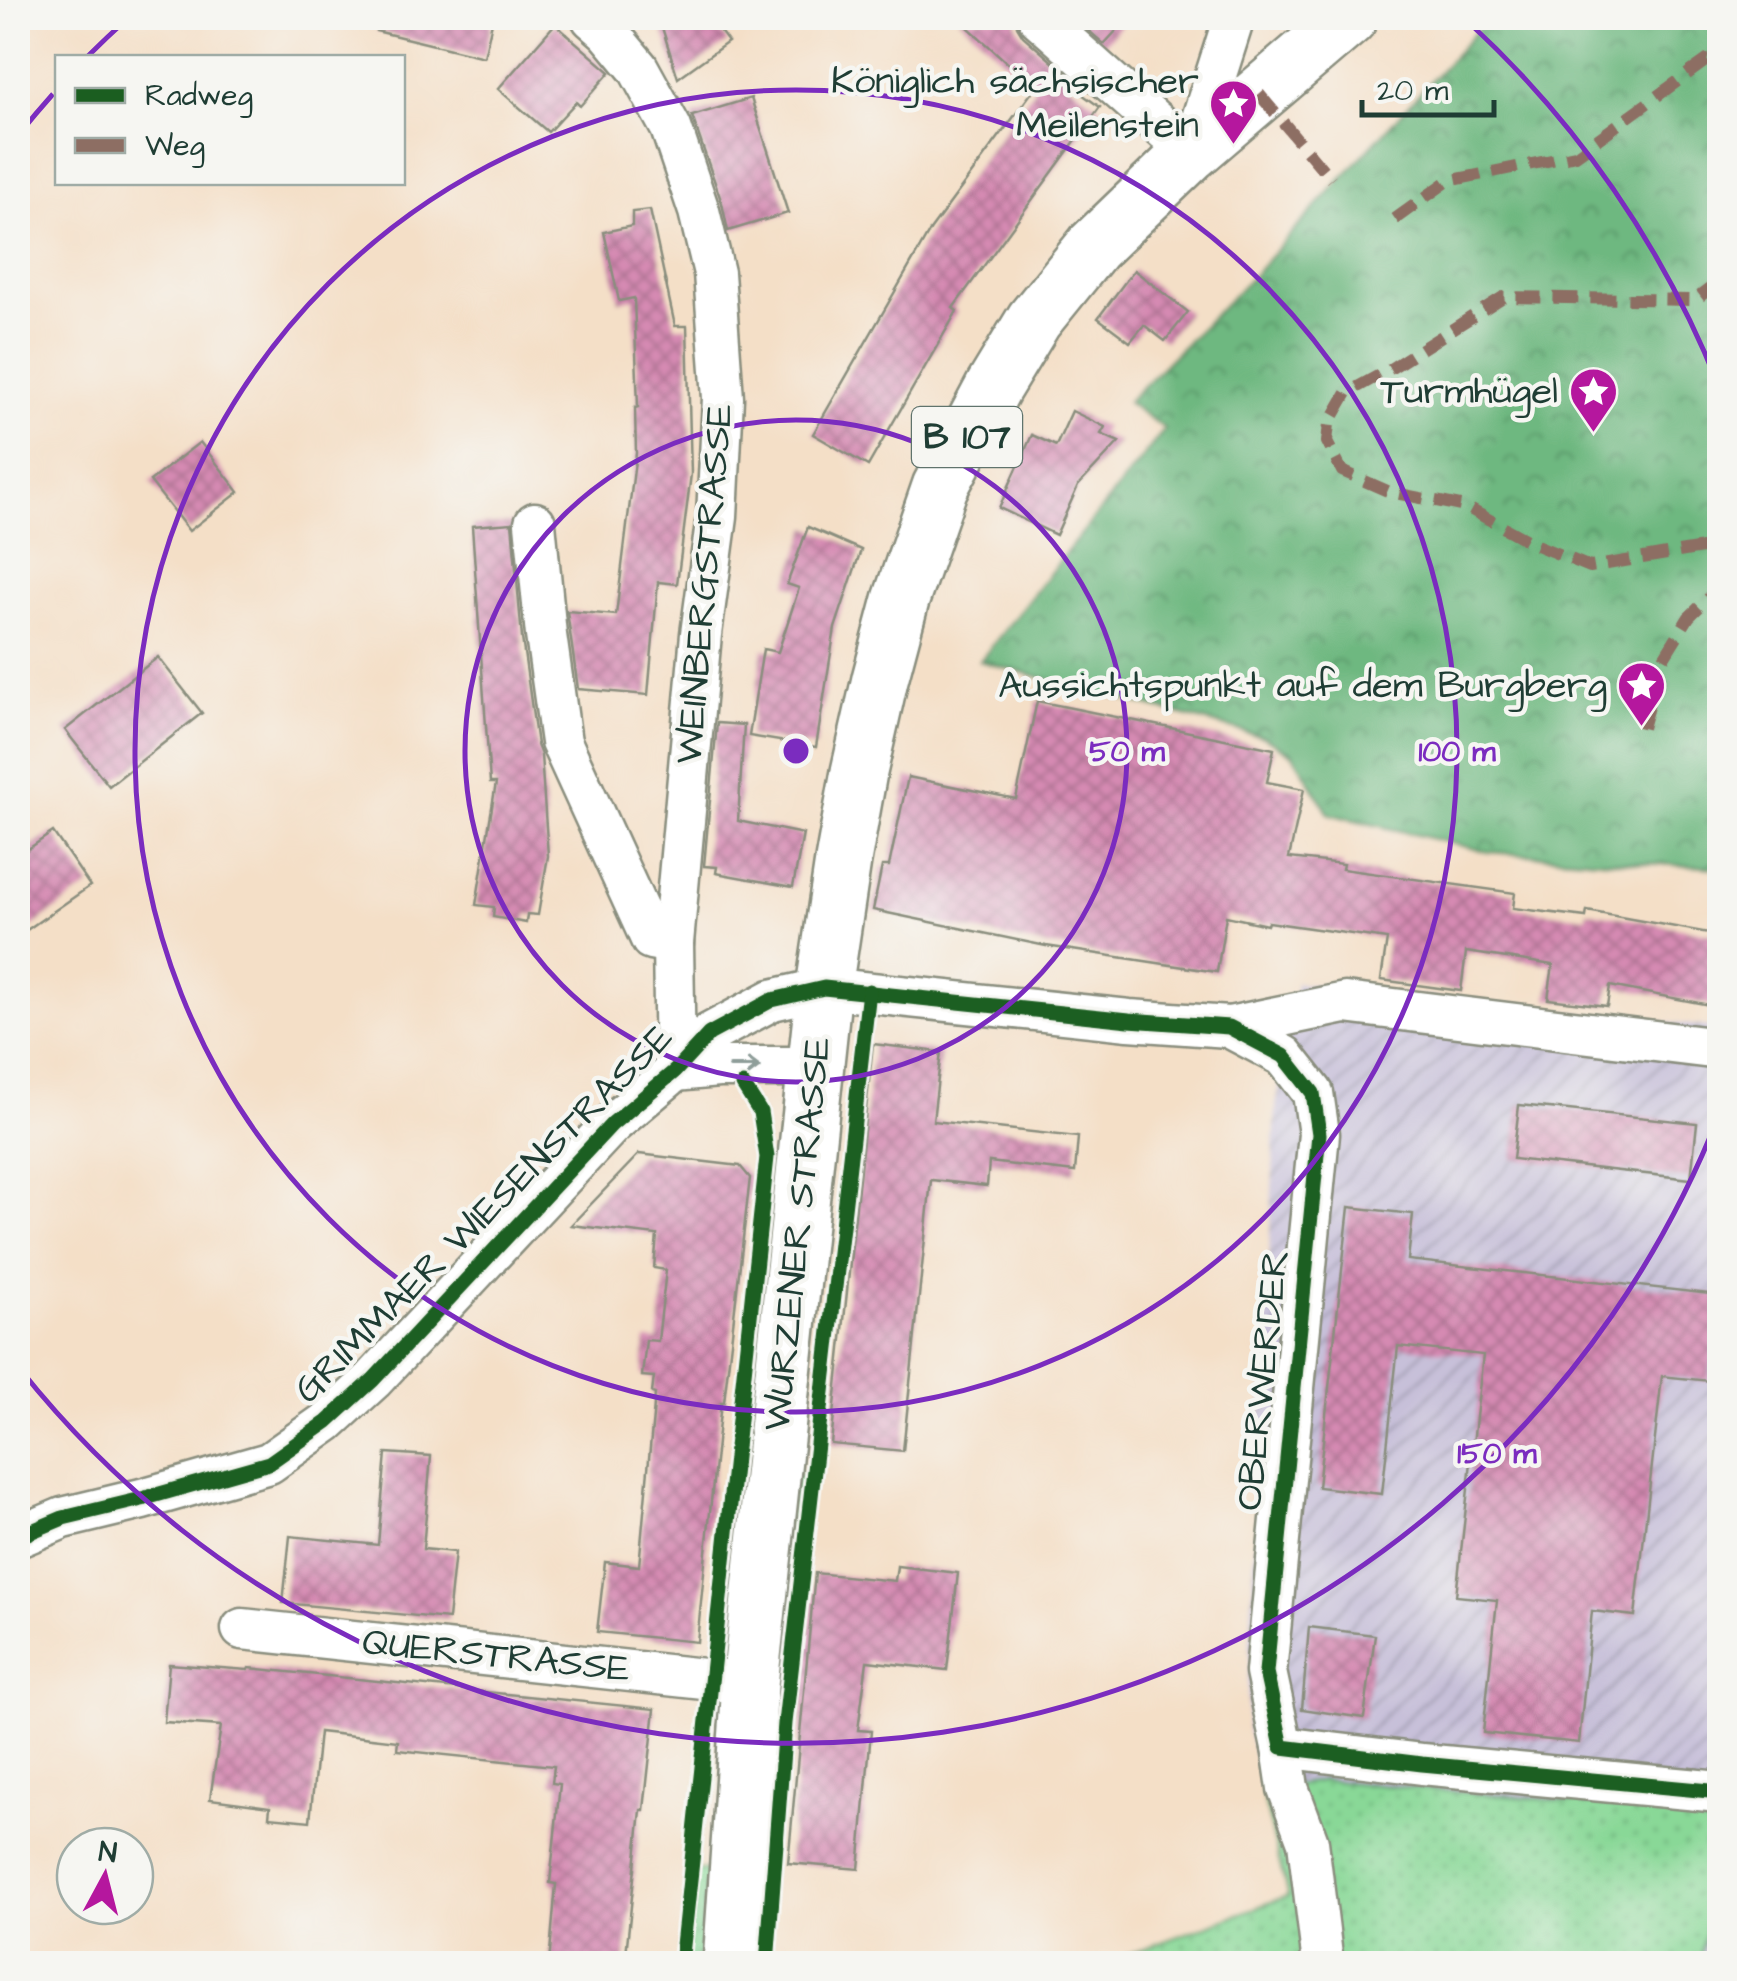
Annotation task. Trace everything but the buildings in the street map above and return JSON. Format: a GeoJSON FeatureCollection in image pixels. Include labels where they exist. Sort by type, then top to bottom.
{"type":"FeatureCollection","features":[{"type":"Feature","properties":{"kind":"main road","name":"WURZENER STRASSE"},"geometry":{"type":"LineString","coordinates":[[731,1964],[750,1684],[824,988],[871,716],[902,600],[940,487],[1034,320],[1093,247],[1191,152],[1349,18]]}},
{"type":"Feature","properties":{"kind":"street","name":"WEINBERGSTRASSE"},"geometry":{"type":"LineString","coordinates":[[592,18],[638,68],[672,128],[714,272],[723,398],[717,516],[701,634],[673,943],[675,1071]]}},
{"type":"Feature","properties":{"kind":"street"},"geometry":{"type":"LineString","coordinates":[[1039,18],[1191,152],[1234,18]]}},
{"type":"Feature","properties":{"kind":"street"},"geometry":{"type":"LineString","coordinates":[[536,523],[560,742],[652,939],[673,943]]}},
{"type":"Feature","properties":{"kind":"street","name":"OBERWERDER"},"geometry":{"type":"LineString","coordinates":[[824,988],[1229,1028],[1345,1003],[1720,1049]]}},
{"type":"Feature","properties":{"kind":"street","name":"GRIMMAER WIESENSTRASSE"},"geometry":{"type":"LineString","coordinates":[[18,1537],[63,1518],[269,1462],[327,1422],[372,1380],[612,1124],[675,1071],[710,1034],[772,1000],[824,988]]}},
{"type":"Feature","properties":{"kind":"street","name":"OBERWERDER"},"geometry":{"type":"LineString","coordinates":[[1229,1028],[1284,1056],[1313,1094],[1319,1134],[1266,1672],[1288,1788],[1308,1842],[1323,1964]]}},
{"type":"Feature","properties":{"kind":"street","name":"GRIMMAER WIESENSTRASSE"},"geometry":{"type":"LineString","coordinates":[[675,1071],[816,1067]]}},
{"type":"Feature","properties":{"kind":"street","name":"QUERSTRASSE"},"geometry":{"type":"LineString","coordinates":[[242,1629],[750,1684]]}},
{"type":"Feature","properties":{"kind":"street"},"geometry":{"type":"LineString","coordinates":[[1282,1747],[1720,1792]]}},
{"type":"Feature","properties":{"kind":"shaded area"},"geometry":{"type":"Polygon","coordinates":[[[1296,983],[1719,1028],[1719,1814],[1323,1780],[1262,1791],[1246,1725],[1276,1106],[1296,983]]]}},
{"type":"Feature","properties":{"kind":"shaded area"},"geometry":{"type":"Polygon","coordinates":[[[1719,1854],[1719,1963],[1700,1963],[1719,1854]]]}},
{"type":"Feature","properties":{"kind":"green space"},"geometry":{"type":"Polygon","coordinates":[[[1488,18],[1719,18],[1719,868],[1488,852],[1329,814],[1294,755],[1264,737],[980,661],[1165,429],[1127,402],[1254,275],[1488,18]]]}},
{"type":"Feature","properties":{"kind":"green space"},"geometry":{"type":"Polygon","coordinates":[[[739,1466],[749,1467],[729,1661],[719,1659],[739,1466]]]}},
{"type":"Feature","properties":{"kind":"green space"},"geometry":{"type":"Polygon","coordinates":[[[794,1473],[808,1475],[789,1654],[774,1652],[794,1473]]]}},
{"type":"Feature","properties":{"kind":"green space"},"geometry":{"type":"Polygon","coordinates":[[[1323,1780],[1719,1814],[1719,1854],[1700,1963],[1102,1964],[1288,1896],[1262,1791],[1323,1780]]]}},
{"type":"Feature","properties":{"kind":"green space"},"geometry":{"type":"Polygon","coordinates":[[[695,1870],[708,1871],[699,1963],[685,1963],[695,1870]]]}},
{"type":"Feature","properties":{"kind":"marked path"},"geometry":{"type":"LineString","coordinates":[[1395,219],[1448,181],[1576,155],[1707,60],[1720,64]]}},
{"type":"Feature","properties":{"kind":"marked path"},"geometry":{"type":"LineString","coordinates":[[1259,94],[1331,179]]}},
{"type":"Feature","properties":{"kind":"marked path"},"geometry":{"type":"LineString","coordinates":[[1720,281],[1695,300],[1503,297],[1347,393],[1329,424],[1327,442],[1342,471],[1390,492],[1466,507],[1534,544],[1590,567],[1720,545]]}},
{"type":"Feature","properties":{"kind":"marked path"},"geometry":{"type":"LineString","coordinates":[[1642,728],[1660,664],[1689,617],[1720,587]]}},
{"type":"Feature","properties":{"kind":"cycle path"},"geometry":{"type":"LineString","coordinates":[[18,1537],[63,1518],[269,1463],[327,1422],[373,1380],[612,1124],[675,1071],[709,1034],[772,1000],[824,988],[1229,1027],[1284,1056],[1313,1093],[1319,1134],[1266,1672],[1282,1747],[1720,1792]]}},
{"type":"Feature","properties":{"kind":"cycle path"},"geometry":{"type":"LineString","coordinates":[[767,1964],[785,1723],[869,991]]}},
{"type":"Feature","properties":{"kind":"cycle path"},"geometry":{"type":"LineString","coordinates":[[681,1964],[767,1157],[760,1112],[743,1085]]}},
{"type":"Feature","properties":{"kind":"place","name":"Königlich sächsischer Meilenstein"},"geometry":{"type":"Point","coordinates":[1234,146]}},
{"type":"Feature","properties":{"kind":"place","name":"Turmhügel"},"geometry":{"type":"Point","coordinates":[1593,434]}},
{"type":"Feature","properties":{"kind":"place","name":"Aussichtspunkt auf dem Burgberg"},"geometry":{"type":"Point","coordinates":[1642,728]}}]}
